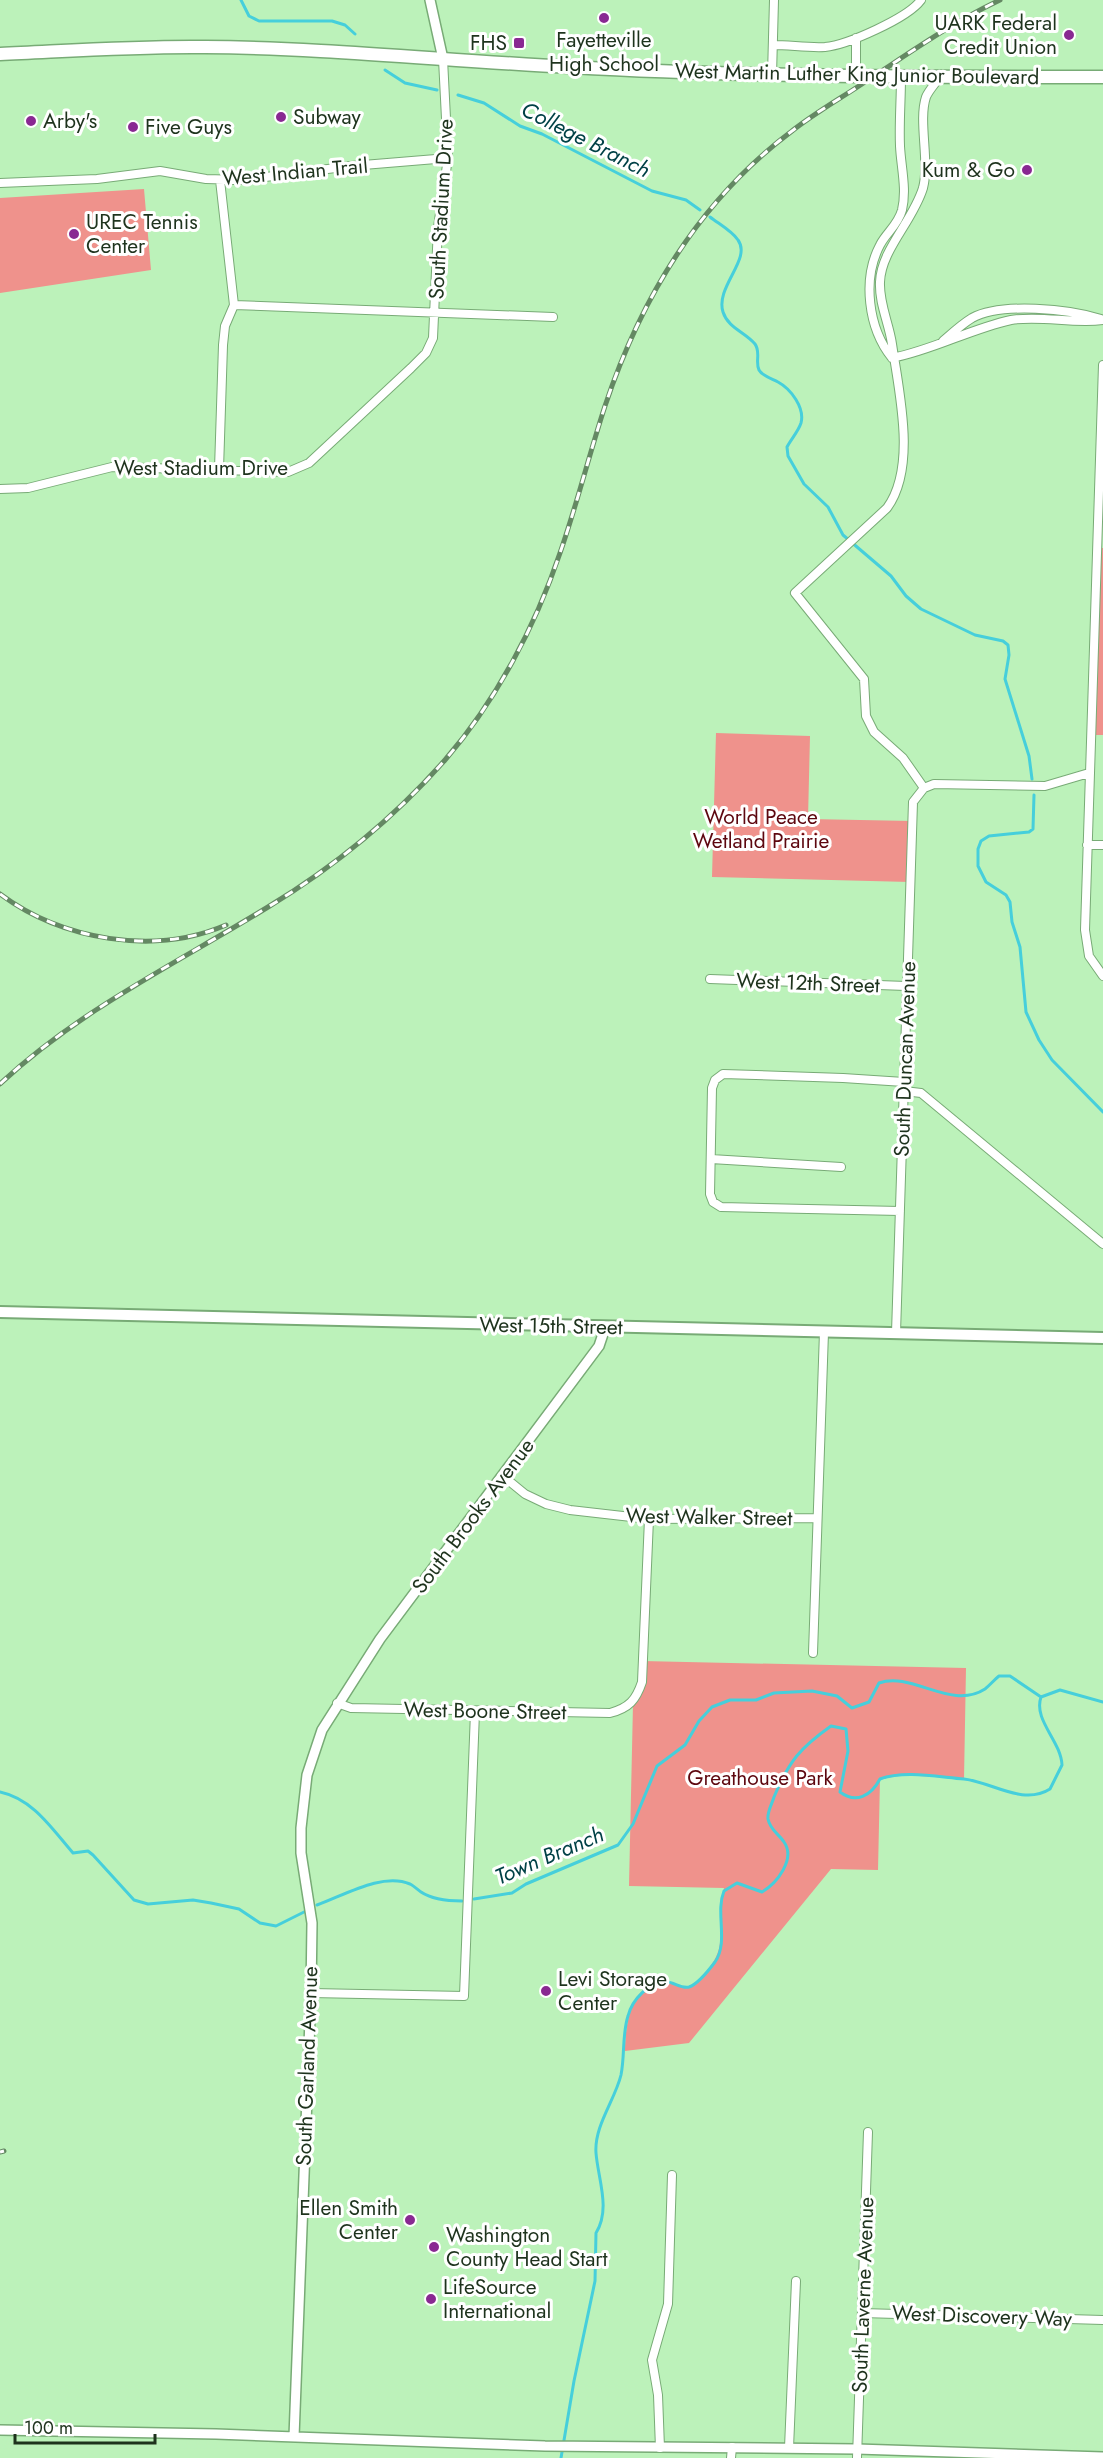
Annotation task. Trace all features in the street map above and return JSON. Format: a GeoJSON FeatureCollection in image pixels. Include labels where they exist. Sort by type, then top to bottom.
{"type":"FeatureCollection","features":[{"type":"Feature","properties":{"kind":"main road","name":"West Martin Luther King Junior Boulevard"},"geometry":{"type":"LineString","coordinates":[[0,54],[202,47],[571,68],[772,75],[939,78],[1103,77]]}},
{"type":"Feature","properties":{"kind":"main road","name":"West 15th Street"},"geometry":{"type":"LineString","coordinates":[[0,1312],[1103,1338]]}},
{"type":"Feature","properties":{"kind":"street","name":"South Stadium Drive"},"geometry":{"type":"LineString","coordinates":[[430,0],[443,59],[448,158],[438,227],[435,313]]}},
{"type":"Feature","properties":{"kind":"street"},"geometry":{"type":"LineString","coordinates":[[772,75],[774,0]]}},
{"type":"Feature","properties":{"kind":"street"},"geometry":{"type":"LineString","coordinates":[[772,45],[825,47],[856,38],[910,11],[921,0]]}},
{"type":"Feature","properties":{"kind":"street"},"geometry":{"type":"LineString","coordinates":[[856,38],[856,76]]}},
{"type":"Feature","properties":{"kind":"street"},"geometry":{"type":"LineString","coordinates":[[892,358],[874,317],[869,282],[877,251],[893,229],[902,210],[904,186],[900,146],[901,77]]}},
{"type":"Feature","properties":{"kind":"street"},"geometry":{"type":"LineString","coordinates":[[939,78],[926,99],[924,185],[904,230],[891,247],[880,278],[881,304],[892,344],[903,429],[902,474],[897,495],[864,530],[795,593],[864,679],[866,716],[874,732],[903,758],[924,788],[934,784],[1045,786],[1089,773]]}},
{"type":"Feature","properties":{"kind":"street","name":"West Indian Trail"},"geometry":{"type":"LineString","coordinates":[[0,183],[75,181],[160,171],[220,180],[448,158]]}},
{"type":"Feature","properties":{"kind":"street"},"geometry":{"type":"LineString","coordinates":[[219,469],[223,345],[225,326],[234,305],[220,180]]}},
{"type":"Feature","properties":{"kind":"street"},"geometry":{"type":"LineString","coordinates":[[234,305],[553,317]]}},
{"type":"Feature","properties":{"kind":"street"},"geometry":{"type":"LineString","coordinates":[[940,345],[972,318],[992,312],[1046,309],[1081,312],[1103,320]]}},
{"type":"Feature","properties":{"kind":"street","name":"West Stadium Drive"},"geometry":{"type":"LineString","coordinates":[[0,489],[28,488],[112,467],[288,471],[309,463],[426,353],[433,338],[435,313]]}},
{"type":"Feature","properties":{"kind":"street"},"geometry":{"type":"LineString","coordinates":[[892,358],[917,353],[1014,320],[1080,323],[1103,320]]}},
{"type":"Feature","properties":{"kind":"street"},"geometry":{"type":"LineString","coordinates":[[1103,365],[1089,773],[1086,944],[1089,956],[1103,976]]}},
{"type":"Feature","properties":{"kind":"street","name":"South Duncan Avenue"},"geometry":{"type":"LineString","coordinates":[[896,1333],[913,802],[924,788]]}},
{"type":"Feature","properties":{"kind":"street"},"geometry":{"type":"LineString","coordinates":[[1087,845],[1103,845]]}},
{"type":"Feature","properties":{"kind":"street","name":"West 12th Street"},"geometry":{"type":"LineString","coordinates":[[710,979],[906,986]]}},
{"type":"Feature","properties":{"kind":"street"},"geometry":{"type":"LineString","coordinates":[[900,1211],[721,1207],[713,1202],[710,1194],[712,1088],[715,1080],[723,1074],[843,1078],[904,1087],[921,1093],[1103,1244]]}},
{"type":"Feature","properties":{"kind":"street"},"geometry":{"type":"LineString","coordinates":[[711,1159],[841,1167]]}},
{"type":"Feature","properties":{"kind":"street","name":"South Brooks Avenue"},"geometry":{"type":"LineString","coordinates":[[337,1703],[380,1638],[599,1346],[605,1328]]}},
{"type":"Feature","properties":{"kind":"street"},"geometry":{"type":"LineString","coordinates":[[813,1653],[824,1332]]}},
{"type":"Feature","properties":{"kind":"street","name":"West Walker Street"},"geometry":{"type":"LineString","coordinates":[[503,1476],[525,1494],[546,1504],[570,1510],[649,1519],[816,1518]]}},
{"type":"Feature","properties":{"kind":"street","name":"West Boone Street"},"geometry":{"type":"LineString","coordinates":[[337,1703],[351,1708],[475,1712],[610,1713],[623,1710],[632,1703],[642,1682],[649,1519]]}},
{"type":"Feature","properties":{"kind":"street","name":"South Garland Avenue"},"geometry":{"type":"LineString","coordinates":[[294,2437],[312,1923],[301,1853],[302,1803],[313,1753],[321,1730],[337,1703]]}},
{"type":"Feature","properties":{"kind":"street"},"geometry":{"type":"LineString","coordinates":[[311,1993],[464,1996],[475,1712]]}},
{"type":"Feature","properties":{"kind":"street","name":"South Laverne Avenue"},"geometry":{"type":"LineString","coordinates":[[857,2454],[868,2132]]}},
{"type":"Feature","properties":{"kind":"street"},"geometry":{"type":"LineString","coordinates":[[660,2448],[658,2395],[652,2360],[668,2304],[672,2175]]}},
{"type":"Feature","properties":{"kind":"street"},"geometry":{"type":"LineString","coordinates":[[789,2448],[796,2281]]}},
{"type":"Feature","properties":{"kind":"street","name":"West Discovery Way"},"geometry":{"type":"LineString","coordinates":[[862,2313],[1103,2320]]}},
{"type":"Feature","properties":{"kind":"street"},"geometry":{"type":"LineString","coordinates":[[0,2430],[583,2447],[789,2448],[857,2454],[1101,2457]]}},
{"type":"Feature","properties":{"kind":"street"},"geometry":{"type":"LineString","coordinates":[[731,2458],[732,2447]]}},
{"type":"Feature","properties":{"kind":"green space","name":"UREC Tennis Center"},"geometry":{"type":"Polygon","coordinates":[[[144,189],[151,270],[0,293],[0,198],[144,189]]]}},
{"type":"Feature","properties":{"kind":"green space"},"geometry":{"type":"Polygon","coordinates":[[[1097,548],[1103,548],[1103,735],[1090,735],[1097,548]]]}},
{"type":"Feature","properties":{"kind":"green space","name":"World Peace Wetland Prairie"},"geometry":{"type":"Polygon","coordinates":[[[716,733],[810,736],[808,819],[912,821],[910,882],[712,877],[716,733]]]}},
{"type":"Feature","properties":{"kind":"green space","name":"Greathouse Park"},"geometry":{"type":"Polygon","coordinates":[[[642,1661],[966,1668],[964,1779],[905,1775],[880,1779],[878,1870],[831,1869],[689,2043],[625,2051],[626,2029],[632,2006],[645,1988],[655,1983],[667,1982],[690,1987],[713,1962],[720,1942],[724,1888],[629,1886],[633,1704],[637,1695],[642,1661]]]}},
{"type":"Feature","properties":{"kind":"waterway","name":"College Branch"},"geometry":{"type":"LineString","coordinates":[[241,0],[249,16],[259,21],[332,21],[345,25],[355,34]]}},
{"type":"Feature","properties":{"kind":"waterway","name":"College Branch"},"geometry":{"type":"LineString","coordinates":[[385,70],[405,83],[437,90]]}},
{"type":"Feature","properties":{"kind":"waterway","name":"College Branch"},"geometry":{"type":"LineString","coordinates":[[458,95],[484,103],[520,126],[542,134],[652,191],[686,200],[700,210]]}},
{"type":"Feature","properties":{"kind":"waterway","name":"College Branch"},"geometry":{"type":"LineString","coordinates":[[710,217],[732,234],[738,240],[741,248],[737,265],[724,293],[722,303],[725,317],[755,344],[758,350],[760,372],[788,389],[799,405],[801,423],[787,447],[788,456],[804,484],[828,507],[843,535],[891,576],[906,596],[921,609],[975,635],[1003,641],[1008,645],[1009,655],[1005,679],[1029,756],[1032,779]]}},
{"type":"Feature","properties":{"kind":"waterway","name":"College Branch"},"geometry":{"type":"LineString","coordinates":[[1034,795],[1033,829],[1029,832],[989,836],[981,841],[978,849],[978,866],[986,882],[1006,895],[1010,902],[1012,922],[1020,947],[1026,1012],[1039,1040],[1052,1060],[1103,1112]]}},
{"type":"Feature","properties":{"kind":"waterway","name":"Town Branch"},"geometry":{"type":"LineString","coordinates":[[474,1899],[512,1893],[526,1884],[618,1845],[633,1824],[657,1766],[685,1745],[699,1721],[712,1707],[730,1700],[756,1700],[774,1693],[812,1691],[837,1696],[852,1708],[869,1702],[879,1683],[905,1682],[959,1696],[972,1695],[985,1689],[999,1676],[1010,1676],[1041,1697],[1060,1690],[1103,1702]]}},
{"type":"Feature","properties":{"kind":"waterway"},"geometry":{"type":"LineString","coordinates":[[561,2458],[595,2281],[596,2233],[603,2214],[596,2143],[601,2123],[621,2075],[626,2023],[633,2004],[642,1993],[654,1985],[667,1982],[689,1987],[700,1980],[719,1954],[724,1891],[737,1883],[762,1892],[779,1877],[786,1863],[787,1849],[769,1823],[769,1811],[790,1765],[796,1756],[820,1734],[831,1726],[846,1729],[848,1751],[840,1792],[846,1796],[857,1798],[863,1796],[868,1794],[880,1779],[900,1775],[964,1779],[1007,1792],[1040,1794],[1050,1789],[1062,1765],[1057,1747],[1041,1714],[1041,1697]]}},
{"type":"Feature","properties":{"kind":"waterway","name":"Town Branch"},"geometry":{"type":"LineString","coordinates":[[0,1792],[32,1808],[73,1853],[88,1851],[93,1855],[134,1900],[148,1904],[193,1900],[211,1903],[239,1909],[260,1923],[276,1926],[306,1911]]}},
{"type":"Feature","properties":{"kind":"waterway","name":"Town Branch"},"geometry":{"type":"LineString","coordinates":[[317,1905],[363,1887],[387,1881],[410,1884],[426,1895],[436,1898],[462,1901]]}},
{"type":"Feature","properties":{"kind":"railway"},"geometry":{"type":"LineString","coordinates":[[0,1084],[30,1057],[96,1010],[268,907],[340,858],[405,802],[445,760],[464,737],[497,688],[539,608],[560,553],[605,406],[636,327],[678,254],[702,220],[759,158],[801,124],[932,38],[1000,0]]}},
{"type":"Feature","properties":{"kind":"railway"},"geometry":{"type":"LineString","coordinates":[[0,894],[51,923],[109,938],[139,941],[169,940],[226,925]]}},
{"type":"Feature","properties":{"kind":"railway"},"geometry":{"type":"LineString","coordinates":[[0,2152],[4,2151]]}},
{"type":"Feature","properties":{"kind":"place","name":"Fayetteville High School"},"geometry":{"type":"Point","coordinates":[604,18]}},
{"type":"Feature","properties":{"kind":"place","name":"UARK Federal Credit Union"},"geometry":{"type":"Point","coordinates":[1069,35]}},
{"type":"Feature","properties":{"kind":"place","name":"FHS"},"geometry":{"type":"Point","coordinates":[519,43]}},
{"type":"Feature","properties":{"kind":"place","name":"Subway"},"geometry":{"type":"Point","coordinates":[281,117]}},
{"type":"Feature","properties":{"kind":"place","name":"Arby's"},"geometry":{"type":"Point","coordinates":[31,121]}},
{"type":"Feature","properties":{"kind":"place","name":"Five Guys"},"geometry":{"type":"Point","coordinates":[133,127]}},
{"type":"Feature","properties":{"kind":"place","name":"Kum & Go"},"geometry":{"type":"Point","coordinates":[1027,170]}},
{"type":"Feature","properties":{"kind":"place","name":"UREC Tennis Center"},"geometry":{"type":"Point","coordinates":[74,234]}},
{"type":"Feature","properties":{"kind":"place","name":"Levi Storage Center"},"geometry":{"type":"Point","coordinates":[546,1991]}},
{"type":"Feature","properties":{"kind":"place","name":"Ellen Smith Center"},"geometry":{"type":"Point","coordinates":[410,2220]}},
{"type":"Feature","properties":{"kind":"place","name":"Washington County Head Start"},"geometry":{"type":"Point","coordinates":[434,2247]}},
{"type":"Feature","properties":{"kind":"place","name":"LifeSource International"},"geometry":{"type":"Point","coordinates":[431,2299]}}]}
